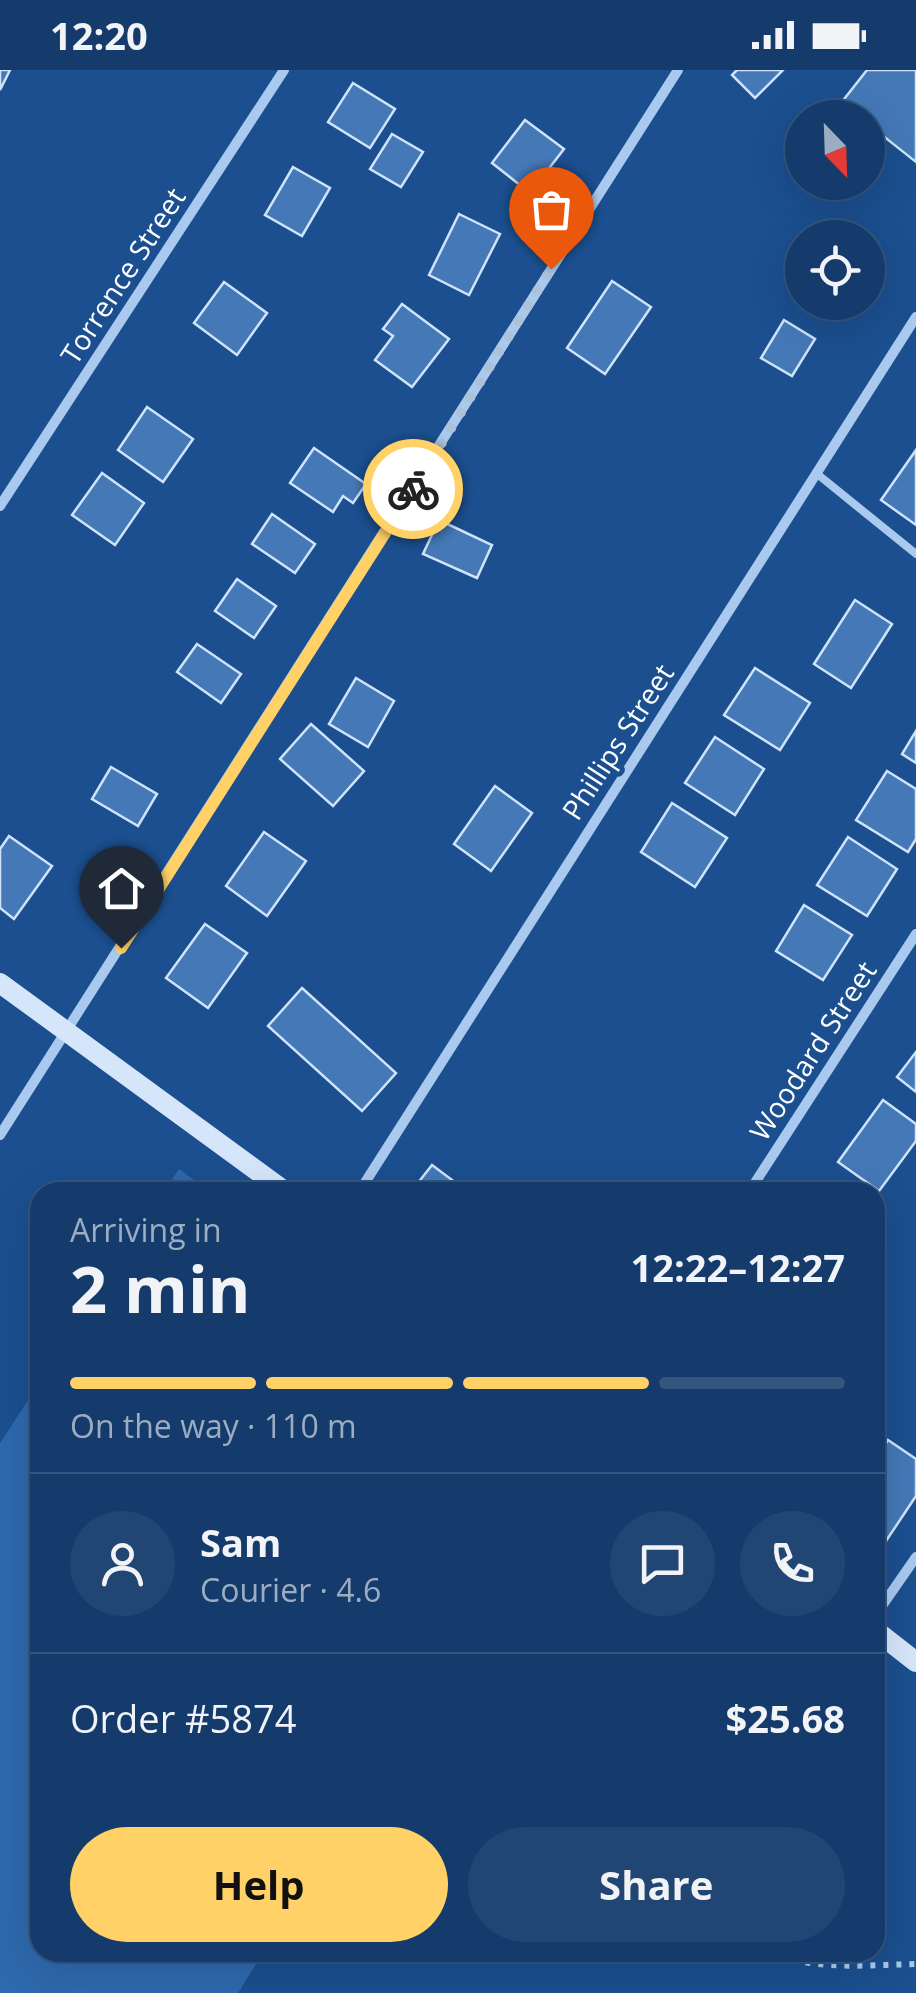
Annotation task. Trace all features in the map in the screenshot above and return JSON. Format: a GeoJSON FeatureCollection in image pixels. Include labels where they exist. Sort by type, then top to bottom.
{"type":"FeatureCollection","features":[{"type":"Feature","properties":{"kind":"main road"},"geometry":{"type":"LineString","coordinates":[[0,983],[273,1182]]}},
{"type":"Feature","properties":{"kind":"main road"},"geometry":{"type":"LineString","coordinates":[[885,1638],[916,1662]]}},
{"type":"Feature","properties":{"kind":"street","name":"Torrence Street"},"geometry":{"type":"LineString","coordinates":[[0,506],[284,70]]}},
{"type":"Feature","properties":{"kind":"street"},"geometry":{"type":"LineString","coordinates":[[0,1135],[678,70]]}},
{"type":"Feature","properties":{"kind":"street","name":"Phillips Street"},"geometry":{"type":"LineString","coordinates":[[365,1182],[916,318]]}},
{"type":"Feature","properties":{"kind":"street","name":"Woodard Street"},"geometry":{"type":"LineString","coordinates":[[755,1182],[916,934]]}},
{"type":"Feature","properties":{"kind":"street"},"geometry":{"type":"LineString","coordinates":[[885,1601],[916,1556]]}},
{"type":"Feature","properties":{"kind":"lane"},"geometry":{"type":"LineString","coordinates":[[816,474],[916,554]]}},
{"type":"Feature","properties":{"kind":"path"},"geometry":{"type":"LineString","coordinates":[[796,1962],[832,1966],[916,1964]]}},
{"type":"Feature","properties":{"kind":"shaded area"},"geometry":{"type":"Polygon","coordinates":[[[179,1169],[197,1182],[171,1182],[179,1169]]]}},
{"type":"Feature","properties":{"kind":"shaded area"},"geometry":{"type":"Polygon","coordinates":[[[30,1397],[30,1962],[257,1962],[238,1993],[0,1993],[0,1443],[30,1397]]]}},
{"type":"Feature","properties":{"kind":"building"},"geometry":{"type":"Polygon","coordinates":[[[0,70],[10,70],[0,90],[0,70]]]}},
{"type":"Feature","properties":{"kind":"building"},"geometry":{"type":"Polygon","coordinates":[[[737,70],[783,70],[755,98],[732,75],[737,70]]]}},
{"type":"Feature","properties":{"kind":"building"},"geometry":{"type":"Polygon","coordinates":[[[867,70],[916,70],[916,162],[885,137],[885,100],[843,100],[867,70]]]}},
{"type":"Feature","properties":{"kind":"building"},"geometry":{"type":"Polygon","coordinates":[[[353,83],[395,109],[370,148],[328,122],[353,83]]]}},
{"type":"Feature","properties":{"kind":"building"},"geometry":{"type":"Polygon","coordinates":[[[525,120],[564,149],[530,193],[492,163],[525,120]]]}},
{"type":"Feature","properties":{"kind":"building"},"geometry":{"type":"Polygon","coordinates":[[[392,134],[423,152],[401,187],[370,169],[392,134]]]}},
{"type":"Feature","properties":{"kind":"building"},"geometry":{"type":"Polygon","coordinates":[[[293,167],[330,188],[302,236],[265,215],[293,167]]]}},
{"type":"Feature","properties":{"kind":"building"},"geometry":{"type":"Polygon","coordinates":[[[459,214],[500,234],[469,295],[429,275],[459,214]]]}},
{"type":"Feature","properties":{"kind":"building"},"geometry":{"type":"Polygon","coordinates":[[[612,281],[651,307],[605,374],[567,348],[612,281]]]}},
{"type":"Feature","properties":{"kind":"building"},"geometry":{"type":"Polygon","coordinates":[[[224,282],[267,313],[237,355],[194,323],[224,282]]]}},
{"type":"Feature","properties":{"kind":"building"},"geometry":{"type":"Polygon","coordinates":[[[402,304],[449,339],[412,387],[375,360],[393,336],[383,329],[402,304]]]}},
{"type":"Feature","properties":{"kind":"building"},"geometry":{"type":"Polygon","coordinates":[[[784,320],[815,339],[792,376],[761,358],[784,320]]]}},
{"type":"Feature","properties":{"kind":"building"},"geometry":{"type":"Polygon","coordinates":[[[147,407],[193,439],[163,482],[118,450],[147,407]]]}},
{"type":"Feature","properties":{"kind":"building"},"geometry":{"type":"Polygon","coordinates":[[[314,448],[366,484],[353,503],[343,496],[333,512],[290,483],[314,448]]]}},
{"type":"Feature","properties":{"kind":"building"},"geometry":{"type":"Polygon","coordinates":[[[916,450],[916,525],[881,500],[916,450]]]}},
{"type":"Feature","properties":{"kind":"building"},"geometry":{"type":"Polygon","coordinates":[[[102,473],[144,503],[115,545],[72,515],[102,473]]]}},
{"type":"Feature","properties":{"kind":"building"},"geometry":{"type":"Polygon","coordinates":[[[272,514],[315,544],[295,573],[252,544],[272,514]]]}},
{"type":"Feature","properties":{"kind":"building"},"geometry":{"type":"Polygon","coordinates":[[[439,520],[492,545],[477,578],[423,554],[439,520]]]}},
{"type":"Feature","properties":{"kind":"building"},"geometry":{"type":"Polygon","coordinates":[[[237,579],[276,606],[254,638],[215,611],[237,579]]]}},
{"type":"Feature","properties":{"kind":"building"},"geometry":{"type":"Polygon","coordinates":[[[855,600],[892,624],[851,688],[814,664],[855,600]]]}},
{"type":"Feature","properties":{"kind":"building"},"geometry":{"type":"Polygon","coordinates":[[[197,644],[241,674],[221,703],[177,672],[197,644]]]}},
{"type":"Feature","properties":{"kind":"building"},"geometry":{"type":"Polygon","coordinates":[[[755,668],[810,703],[780,750],[724,715],[755,668]]]}},
{"type":"Feature","properties":{"kind":"building"},"geometry":{"type":"Polygon","coordinates":[[[356,678],[394,701],[368,747],[329,724],[356,678]]]}},
{"type":"Feature","properties":{"kind":"building"},"geometry":{"type":"Polygon","coordinates":[[[311,724],[364,771],[333,806],[280,759],[311,724]]]}},
{"type":"Feature","properties":{"kind":"building"},"geometry":{"type":"Polygon","coordinates":[[[916,731],[916,763],[902,754],[916,731]]]}},
{"type":"Feature","properties":{"kind":"building"},"geometry":{"type":"Polygon","coordinates":[[[715,737],[764,769],[735,815],[685,783],[715,737]]]}},
{"type":"Feature","properties":{"kind":"building"},"geometry":{"type":"Polygon","coordinates":[[[111,767],[157,794],[138,826],[92,799],[111,767]]]}},
{"type":"Feature","properties":{"kind":"building"},"geometry":{"type":"Polygon","coordinates":[[[887,771],[916,789],[916,839],[908,852],[856,820],[887,771]]]}},
{"type":"Feature","properties":{"kind":"building"},"geometry":{"type":"Polygon","coordinates":[[[495,786],[532,813],[491,871],[454,844],[495,786]]]}},
{"type":"Feature","properties":{"kind":"building"},"geometry":{"type":"Polygon","coordinates":[[[672,803],[727,838],[695,887],[641,852],[672,803]]]}},
{"type":"Feature","properties":{"kind":"building"},"geometry":{"type":"Polygon","coordinates":[[[264,832],[306,861],[267,916],[226,886],[264,832]]]}},
{"type":"Feature","properties":{"kind":"building"},"geometry":{"type":"Polygon","coordinates":[[[9,836],[52,866],[14,919],[0,908],[0,849],[9,836]]]}},
{"type":"Feature","properties":{"kind":"building"},"geometry":{"type":"Polygon","coordinates":[[[848,837],[897,869],[867,916],[817,885],[848,837]]]}},
{"type":"Feature","properties":{"kind":"building"},"geometry":{"type":"Polygon","coordinates":[[[804,905],[852,935],[823,980],[776,951],[804,905]]]}},
{"type":"Feature","properties":{"kind":"building"},"geometry":{"type":"Polygon","coordinates":[[[205,924],[247,953],[208,1008],[166,978],[205,924]]]}},
{"type":"Feature","properties":{"kind":"building"},"geometry":{"type":"Polygon","coordinates":[[[302,988],[396,1073],[362,1111],[268,1026],[302,988]]]}},
{"type":"Feature","properties":{"kind":"building"},"geometry":{"type":"Polygon","coordinates":[[[916,1052],[916,1092],[897,1077],[916,1052]]]}},
{"type":"Feature","properties":{"kind":"building"},"geometry":{"type":"Polygon","coordinates":[[[883,1100],[916,1124],[916,1141],[885,1183],[866,1182],[838,1162],[883,1100]]]}},
{"type":"Feature","properties":{"kind":"building"},"geometry":{"type":"Polygon","coordinates":[[[432,1165],[455,1182],[419,1182],[432,1165]]]}},
{"type":"Feature","properties":{"kind":"building"},"geometry":{"type":"Polygon","coordinates":[[[888,1440],[916,1459],[916,1496],[886,1541],[885,1540],[888,1440]]]}},
{"type":"Feature","properties":{"kind":"way so far"},"geometry":{"type":"LineString","coordinates":[[413,489],[551,269]]}},
{"type":"Feature","properties":{"kind":"route"},"geometry":{"type":"LineString","coordinates":[[121,948],[413,489]]}}]}
